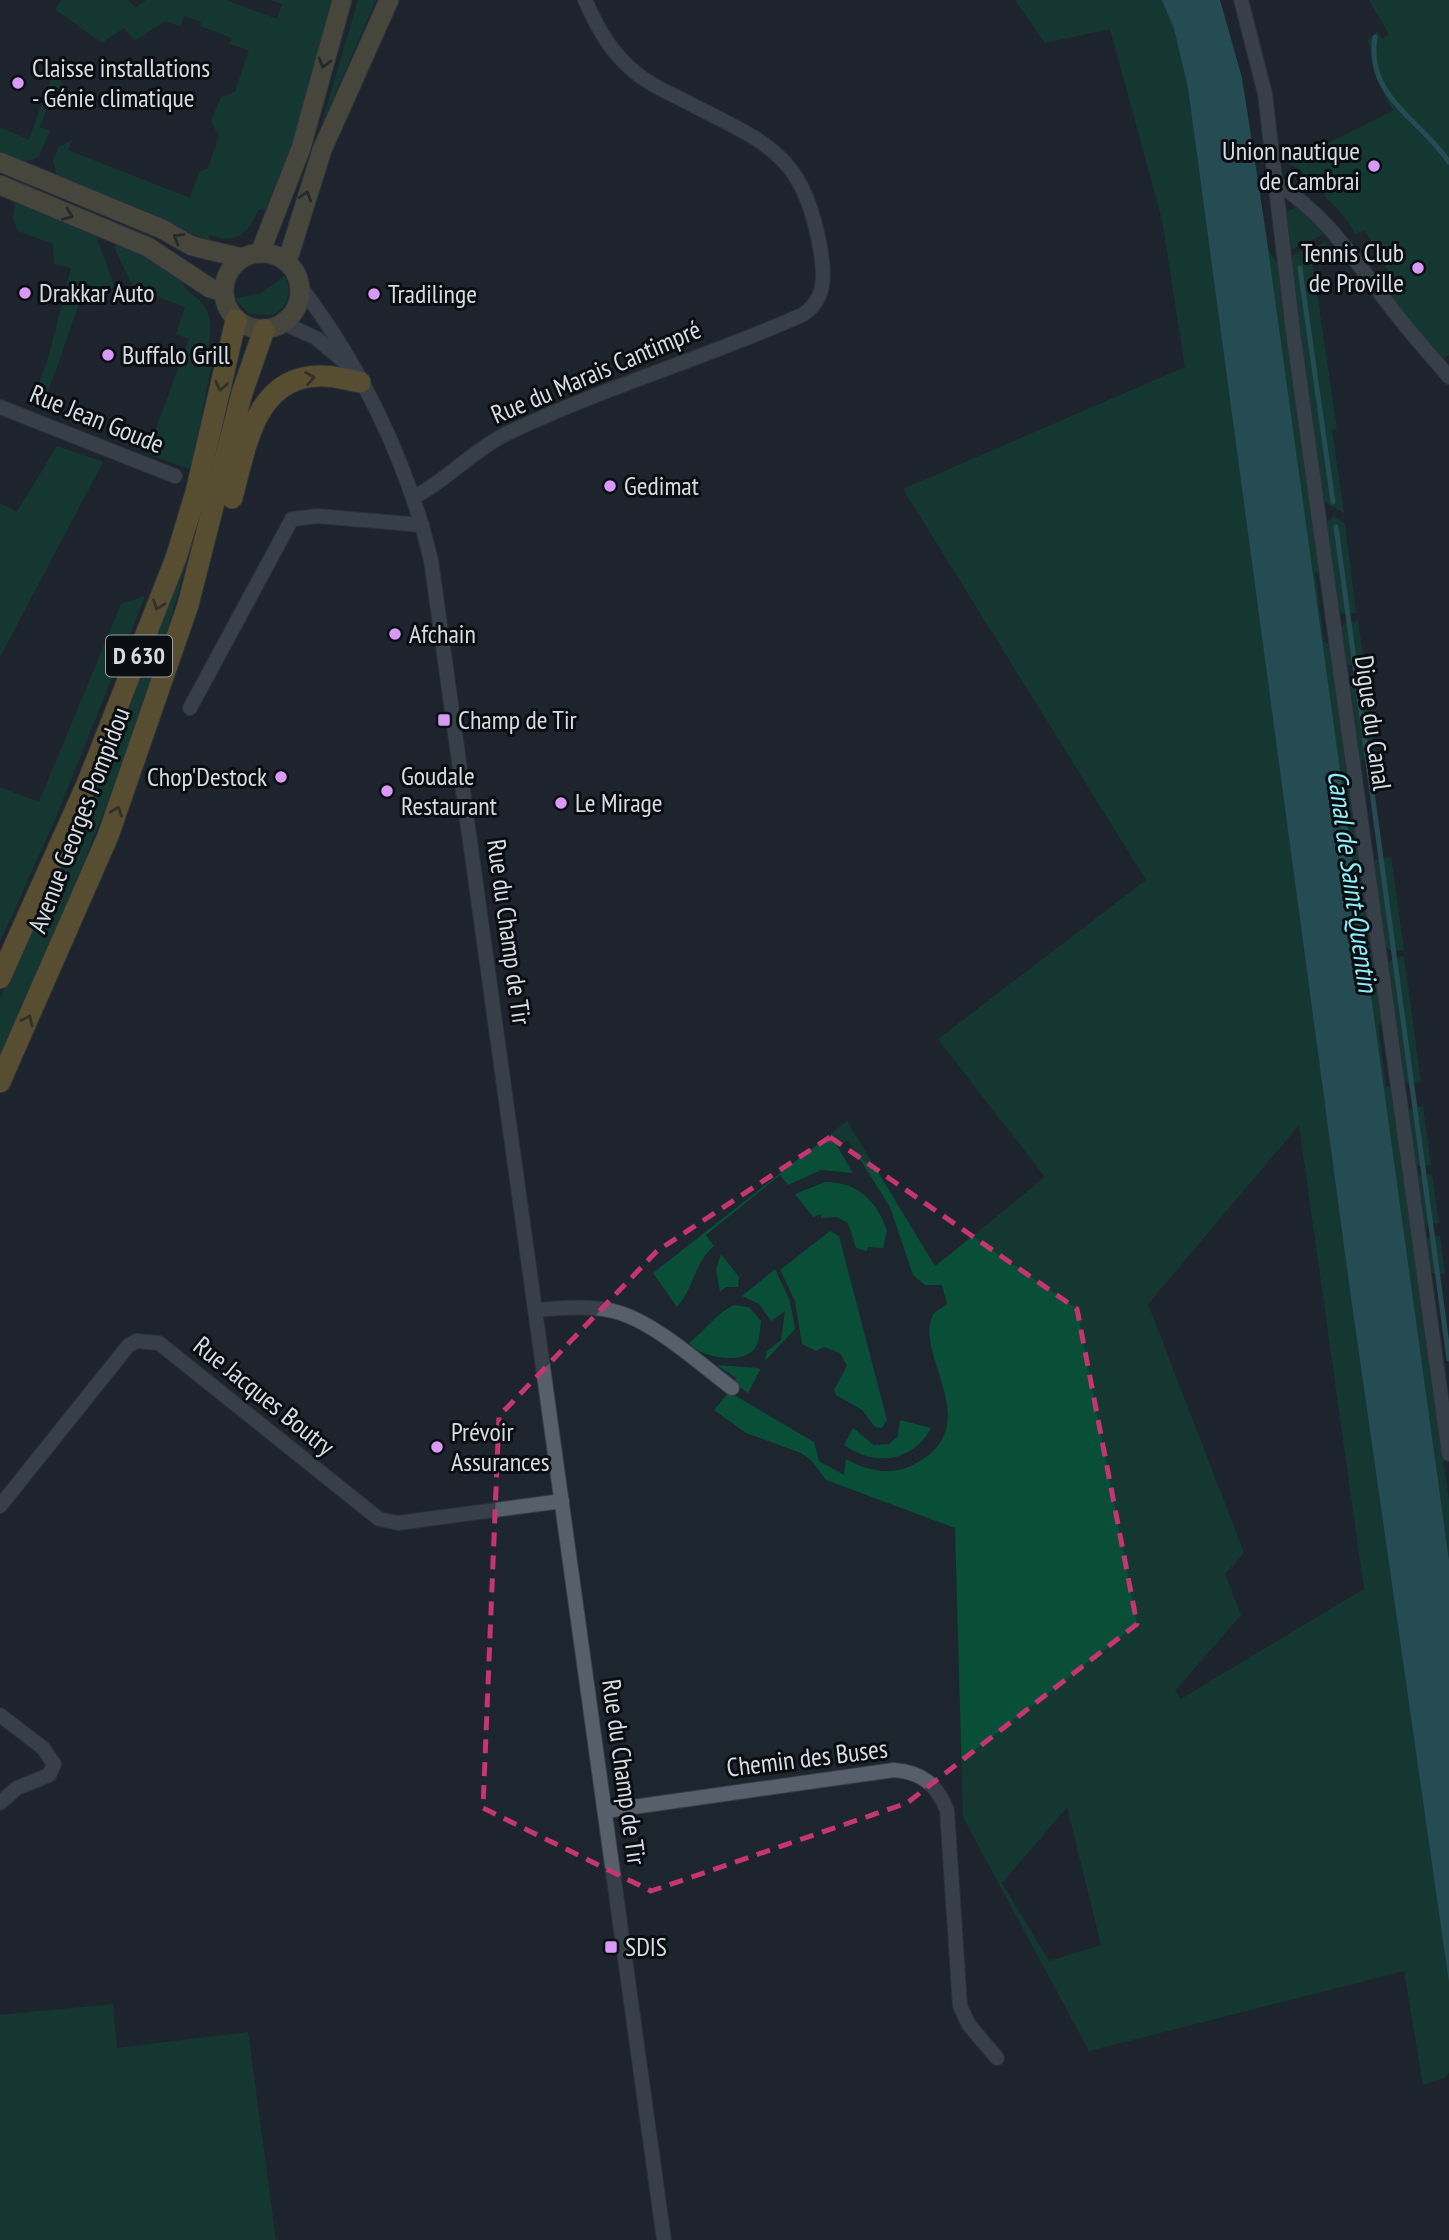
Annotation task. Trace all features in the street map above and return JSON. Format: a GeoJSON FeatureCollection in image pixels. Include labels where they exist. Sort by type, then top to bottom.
{"type":"FeatureCollection","features":[{"type":"Feature","properties":{"kind":"main road"},"geometry":{"type":"LineString","coordinates":[[0,162],[162,229],[192,246],[251,256],[274,255],[287,262],[296,273],[300,286],[297,307],[274,327],[250,328],[236,320],[227,307],[223,292],[229,272],[251,256],[302,148],[342,0]]}},
{"type":"Feature","properties":{"kind":"main road"},"geometry":{"type":"LineString","coordinates":[[287,262],[323,150],[389,0]]}},
{"type":"Feature","properties":{"kind":"main road"},"geometry":{"type":"LineString","coordinates":[[0,185],[142,244],[210,288],[223,292]]}},
{"type":"Feature","properties":{"kind":"main road","name":"Avenue Georges Pompidou"},"geometry":{"type":"LineString","coordinates":[[0,978],[87,784],[176,558],[196,492],[236,320]]}},
{"type":"Feature","properties":{"kind":"main road","name":"Avenue Georges Pompidou"},"geometry":{"type":"LineString","coordinates":[[0,1083],[108,836],[175,645],[204,550],[242,393],[274,327]]}},
{"type":"Feature","properties":{"kind":"main road"},"geometry":{"type":"LineString","coordinates":[[175,645],[198,609],[251,431],[262,406],[280,389],[305,378],[356,375]]}},
{"type":"Feature","properties":{"kind":"street","name":"Rue du Marais Cantimpré"},"geometry":{"type":"LineString","coordinates":[[414,497],[444,481],[477,452],[509,433],[621,384],[808,312],[823,287],[822,263],[809,202],[792,168],[777,152],[756,138],[639,75],[608,46],[584,0]]}},
{"type":"Feature","properties":{"kind":"street","name":"Digue du Canal"},"geometry":{"type":"LineString","coordinates":[[1241,0],[1264,87],[1292,320],[1449,1454]]}},
{"type":"Feature","properties":{"kind":"street"},"geometry":{"type":"LineString","coordinates":[[1276,182],[1310,206],[1337,233],[1396,315],[1449,377]]}},
{"type":"Feature","properties":{"kind":"street","name":"Rue du Champ de Tir"},"geometry":{"type":"LineString","coordinates":[[300,286],[335,332],[414,497],[441,617],[664,2240]]}},
{"type":"Feature","properties":{"kind":"street"},"geometry":{"type":"LineString","coordinates":[[274,327],[316,338],[356,375]]}},
{"type":"Feature","properties":{"kind":"street","name":"Rue Jean Goude"},"geometry":{"type":"LineString","coordinates":[[0,407],[175,476]]}},
{"type":"Feature","properties":{"kind":"street"},"geometry":{"type":"LineString","coordinates":[[190,708],[292,519],[317,516],[422,525]]}},
{"type":"Feature","properties":{"kind":"street"},"geometry":{"type":"LineString","coordinates":[[536,1310],[604,1309],[623,1314],[654,1331],[732,1388]]}},
{"type":"Feature","properties":{"kind":"street","name":"Rue Jacques Boutry"},"geometry":{"type":"LineString","coordinates":[[0,1506],[128,1346],[144,1340],[159,1343],[379,1519],[398,1523],[562,1501]]}},
{"type":"Feature","properties":{"kind":"street"},"geometry":{"type":"LineString","coordinates":[[0,1715],[43,1748],[54,1764],[50,1775],[17,1788],[0,1803]]}},
{"type":"Feature","properties":{"kind":"street","name":"Chemin des Buses"},"geometry":{"type":"LineString","coordinates":[[605,1811],[894,1770],[907,1771],[928,1780],[936,1788],[947,1810],[960,2006],[969,2025],[997,2058]]}},
{"type":"Feature","properties":{"kind":"highlighted area"},"geometry":{"type":"Polygon","coordinates":[[[830,1137],[1077,1309],[1137,1624],[907,1803],[651,1891],[483,1808],[499,1416],[657,1251],[830,1137]]]}},
{"type":"Feature","properties":{"kind":"green space"},"geometry":{"type":"Polygon","coordinates":[[[61,0],[128,0],[136,8],[146,0],[226,0],[277,19],[282,4],[270,0],[335,0],[304,107],[276,185],[265,211],[259,209],[250,225],[240,235],[227,239],[210,235],[207,240],[57,177],[53,160],[59,147],[72,140],[68,150],[190,198],[199,172],[208,168],[219,136],[211,121],[221,97],[235,92],[249,50],[230,44],[232,38],[200,26],[201,22],[184,16],[180,26],[165,21],[135,41],[124,28],[102,43],[55,9],[61,0]]]}},
{"type":"Feature","properties":{"kind":"green space"},"geometry":{"type":"Polygon","coordinates":[[[358,0],[376,0],[321,126],[358,0]]]}},
{"type":"Feature","properties":{"kind":"green space"},"geometry":{"type":"Polygon","coordinates":[[[1015,0],[1162,0],[1174,29],[1188,88],[1351,1298],[1449,1983],[1449,2072],[1446,2077],[1423,2085],[1404,1971],[1089,2051],[963,1817],[955,1528],[826,1480],[812,1461],[801,1453],[746,1433],[714,1410],[729,1392],[814,1442],[819,1461],[844,1475],[846,1459],[879,1471],[913,1465],[935,1449],[946,1430],[948,1410],[929,1329],[934,1313],[947,1304],[942,1285],[925,1285],[913,1275],[890,1207],[848,1140],[837,1146],[853,1173],[821,1170],[788,1185],[780,1175],[706,1235],[714,1246],[702,1260],[677,1307],[653,1273],[847,1121],[935,1266],[949,1255],[1045,1177],[938,1039],[1146,880],[903,489],[1185,367],[1162,220],[1110,29],[1045,43],[1015,0]],[[1299,1125],[1148,1304],[1244,1553],[1225,1574],[1241,1615],[1175,1691],[1181,1699],[1364,1589],[1299,1125]],[[1067,1807],[1002,1883],[1049,1961],[1101,1945],[1067,1807]]]}},
{"type":"Feature","properties":{"kind":"green space"},"geometry":{"type":"Polygon","coordinates":[[[1369,0],[1449,0],[1449,355],[1443,359],[1388,293],[1397,287],[1365,230],[1355,234],[1315,181],[1310,183],[1298,168],[1281,161],[1281,150],[1285,149],[1286,154],[1300,157],[1394,110],[1383,92],[1374,55],[1367,41],[1377,32],[1382,39],[1389,34],[1369,0]]]}},
{"type":"Feature","properties":{"kind":"green space"},"geometry":{"type":"Polygon","coordinates":[[[89,52],[59,79],[67,90],[64,96],[52,93],[40,127],[50,131],[38,157],[22,163],[0,153],[0,127],[29,140],[50,81],[89,52]]]}},
{"type":"Feature","properties":{"kind":"green space"},"geometry":{"type":"Polygon","coordinates":[[[15,202],[96,236],[114,285],[108,292],[86,284],[43,406],[33,402],[49,355],[71,268],[54,264],[53,244],[18,231],[13,218],[15,202]]]}},
{"type":"Feature","properties":{"kind":"green space"},"geometry":{"type":"Polygon","coordinates":[[[1298,207],[1328,232],[1287,252],[1286,212],[1298,207]]]}},
{"type":"Feature","properties":{"kind":"green space"},"geometry":{"type":"Polygon","coordinates":[[[1326,242],[1330,249],[1312,260],[1337,429],[1332,430],[1344,513],[1326,503],[1321,496],[1288,257],[1326,242]]]}},
{"type":"Feature","properties":{"kind":"green space"},"geometry":{"type":"Polygon","coordinates":[[[118,243],[155,260],[172,272],[208,313],[208,349],[214,351],[191,470],[147,453],[189,339],[176,334],[185,307],[147,293],[142,306],[114,247],[118,243]]]}},
{"type":"Feature","properties":{"kind":"green space"},"geometry":{"type":"Polygon","coordinates":[[[1267,247],[1277,264],[1321,571],[1315,573],[1324,642],[1331,645],[1384,1023],[1378,1025],[1386,1086],[1393,1088],[1449,1501],[1449,1560],[1267,247]]]}},
{"type":"Feature","properties":{"kind":"green space"},"geometry":{"type":"Polygon","coordinates":[[[285,276],[288,298],[283,307],[273,315],[250,314],[234,299],[261,293],[285,276]]]}},
{"type":"Feature","properties":{"kind":"green space"},"geometry":{"type":"Polygon","coordinates":[[[57,446],[103,462],[0,657],[0,503],[17,512],[57,446]]]}},
{"type":"Feature","properties":{"kind":"green space"},"geometry":{"type":"Polygon","coordinates":[[[1333,516],[1345,524],[1356,613],[1344,614],[1338,611],[1326,524],[1333,516]]]}},
{"type":"Feature","properties":{"kind":"green space"},"geometry":{"type":"Polygon","coordinates":[[[192,540],[153,674],[107,804],[0,1060],[0,998],[131,702],[192,540]]]}},
{"type":"Feature","properties":{"kind":"green space"},"geometry":{"type":"Polygon","coordinates":[[[145,596],[57,815],[0,942],[0,787],[39,802],[121,604],[145,596]]]}},
{"type":"Feature","properties":{"kind":"green space"},"geometry":{"type":"Polygon","coordinates":[[[1358,621],[1365,668],[1345,664],[1340,629],[1346,623],[1358,621]]]}},
{"type":"Feature","properties":{"kind":"green space"},"geometry":{"type":"Polygon","coordinates":[[[1366,681],[1376,757],[1360,760],[1348,689],[1351,684],[1366,681]]]}},
{"type":"Feature","properties":{"kind":"green space"},"geometry":{"type":"Polygon","coordinates":[[[1391,857],[1404,950],[1392,952],[1384,945],[1373,864],[1375,860],[1391,857]]]}},
{"type":"Feature","properties":{"kind":"green space"},"geometry":{"type":"Polygon","coordinates":[[[1404,956],[1421,1082],[1409,1084],[1403,1080],[1387,965],[1392,959],[1404,956]]]}},
{"type":"Feature","properties":{"kind":"green space"},"geometry":{"type":"Polygon","coordinates":[[[1423,1106],[1431,1165],[1419,1166],[1415,1163],[1407,1110],[1423,1106]]]}},
{"type":"Feature","properties":{"kind":"green space"},"geometry":{"type":"Polygon","coordinates":[[[1432,1174],[1439,1223],[1422,1225],[1416,1176],[1432,1174]]]}},
{"type":"Feature","properties":{"kind":"green space"},"geometry":{"type":"Polygon","coordinates":[[[825,1182],[847,1185],[872,1202],[887,1231],[883,1248],[868,1247],[867,1251],[856,1248],[848,1223],[837,1217],[821,1218],[821,1214],[813,1217],[795,1194],[825,1182]]]}},
{"type":"Feature","properties":{"kind":"green space"},"geometry":{"type":"Polygon","coordinates":[[[830,1231],[839,1236],[887,1420],[882,1428],[875,1427],[862,1410],[836,1395],[834,1390],[847,1366],[840,1353],[824,1347],[816,1351],[802,1344],[795,1301],[780,1270],[830,1231]]]}},
{"type":"Feature","properties":{"kind":"green space"},"geometry":{"type":"Polygon","coordinates":[[[1440,1236],[1445,1274],[1430,1273],[1424,1238],[1440,1236]]]}},
{"type":"Feature","properties":{"kind":"green space"},"geometry":{"type":"Polygon","coordinates":[[[721,1254],[739,1277],[738,1287],[726,1287],[720,1292],[716,1269],[721,1254]]]}},
{"type":"Feature","properties":{"kind":"green space"},"geometry":{"type":"Polygon","coordinates":[[[775,1269],[790,1301],[795,1329],[765,1361],[767,1351],[781,1340],[785,1311],[771,1321],[759,1304],[742,1296],[775,1269]]]}},
{"type":"Feature","properties":{"kind":"green space"},"geometry":{"type":"Polygon","coordinates":[[[734,1305],[749,1307],[761,1321],[758,1342],[749,1354],[721,1358],[702,1352],[689,1343],[721,1313],[734,1305]]]}},
{"type":"Feature","properties":{"kind":"green space"},"geometry":{"type":"Polygon","coordinates":[[[717,1365],[760,1370],[748,1393],[734,1383],[736,1378],[717,1365]]]}},
{"type":"Feature","properties":{"kind":"green space"},"geometry":{"type":"Polygon","coordinates":[[[900,1420],[931,1428],[914,1448],[904,1454],[880,1458],[856,1452],[844,1445],[853,1428],[874,1445],[889,1444],[898,1436],[900,1420]]]}},
{"type":"Feature","properties":{"kind":"green space"},"geometry":{"type":"Polygon","coordinates":[[[113,2004],[117,2048],[248,2032],[276,2240],[0,2240],[0,2015],[113,2004]]]}},
{"type":"Feature","properties":{"kind":"water","name":"Canal de Saint-Quentin"},"geometry":{"type":"Polygon","coordinates":[[[1162,0],[1220,0],[1242,78],[1265,227],[1449,1560],[1449,1983],[1351,1298],[1188,88],[1174,29],[1162,0]]]}},
{"type":"Feature","properties":{"kind":"waterway"},"geometry":{"type":"LineString","coordinates":[[1375,37],[1374,58],[1386,91],[1449,162]]}},
{"type":"Feature","properties":{"kind":"waterway"},"geometry":{"type":"LineString","coordinates":[[1300,268],[1333,502]]}},
{"type":"Feature","properties":{"kind":"waterway","name":"Canal de Saint-Quentin"},"geometry":{"type":"LineString","coordinates":[[1336,527],[1449,1359]]}},
{"type":"Feature","properties":{"kind":"place","name":"Claisse installations - Génie climatique"},"geometry":{"type":"Point","coordinates":[18,83]}},
{"type":"Feature","properties":{"kind":"place","name":"Union nautique de Cambrai"},"geometry":{"type":"Point","coordinates":[1374,166]}},
{"type":"Feature","properties":{"kind":"place","name":"Tennis Club de Proville"},"geometry":{"type":"Point","coordinates":[1418,268]}},
{"type":"Feature","properties":{"kind":"place","name":"Drakkar Auto"},"geometry":{"type":"Point","coordinates":[25,293]}},
{"type":"Feature","properties":{"kind":"place","name":"Tradilinge"},"geometry":{"type":"Point","coordinates":[374,294]}},
{"type":"Feature","properties":{"kind":"place","name":"Buffalo Grill"},"geometry":{"type":"Point","coordinates":[108,355]}},
{"type":"Feature","properties":{"kind":"place","name":"Gedimat"},"geometry":{"type":"Point","coordinates":[610,486]}},
{"type":"Feature","properties":{"kind":"place","name":"Afchain"},"geometry":{"type":"Point","coordinates":[395,634]}},
{"type":"Feature","properties":{"kind":"place","name":"Champ de Tir"},"geometry":{"type":"Point","coordinates":[444,720]}},
{"type":"Feature","properties":{"kind":"place","name":"Chop'Destock"},"geometry":{"type":"Point","coordinates":[281,777]}},
{"type":"Feature","properties":{"kind":"place","name":"Goudale Restaurant"},"geometry":{"type":"Point","coordinates":[387,791]}},
{"type":"Feature","properties":{"kind":"place","name":"Le Mirage"},"geometry":{"type":"Point","coordinates":[561,803]}},
{"type":"Feature","properties":{"kind":"place","name":"Prévoir Assurances"},"geometry":{"type":"Point","coordinates":[437,1447]}},
{"type":"Feature","properties":{"kind":"place","name":"SDIS"},"geometry":{"type":"Point","coordinates":[611,1947]}}]}
